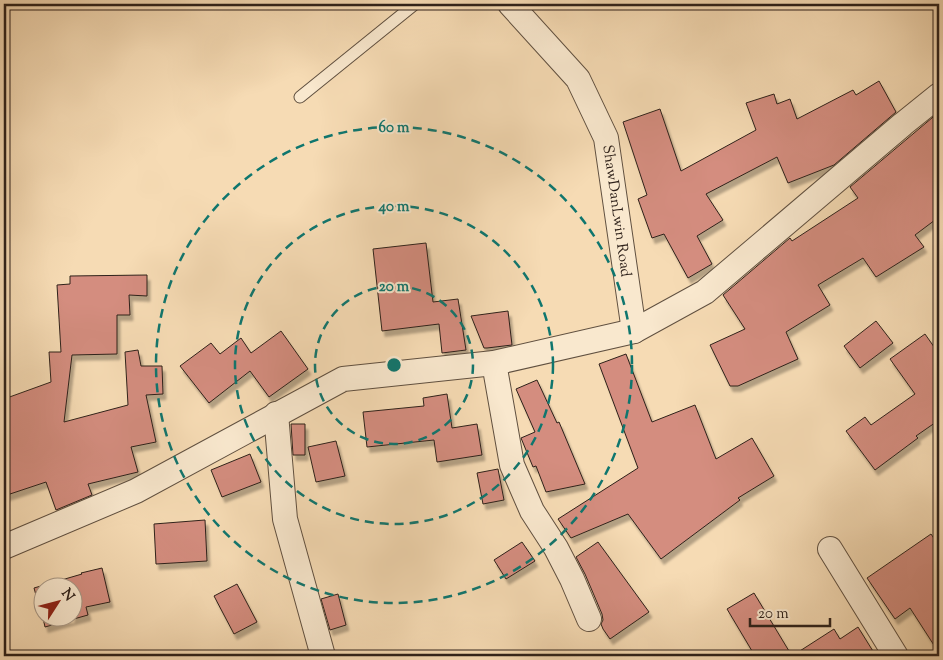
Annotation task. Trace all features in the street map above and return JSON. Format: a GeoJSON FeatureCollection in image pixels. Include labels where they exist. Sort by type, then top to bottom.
{"type":"FeatureCollection","features":[{"type":"Feature","properties":{"kind":"street","name":"ShawDanLwin Road"},"geometry":{"type":"LineString","coordinates":[[510,4],[578,79],[606,138],[634,331]]}},
{"type":"Feature","properties":{"kind":"street"},"geometry":{"type":"LineString","coordinates":[[4,547],[136,491],[342,379],[494,363],[634,331],[705,292],[939,95]]}},
{"type":"Feature","properties":{"kind":"street"},"geometry":{"type":"LineString","coordinates":[[494,363],[512,465],[532,510],[564,563],[589,619]]}},
{"type":"Feature","properties":{"kind":"street"},"geometry":{"type":"LineString","coordinates":[[276,414],[285,519],[323,656]]}},
{"type":"Feature","properties":{"kind":"street"},"geometry":{"type":"LineString","coordinates":[[830,549],[896,656]]}},
{"type":"Feature","properties":{"kind":"lane"},"geometry":{"type":"LineString","coordinates":[[300,97],[414,4]]}},
{"type":"Feature","properties":{"kind":"building"},"geometry":{"type":"Polygon","coordinates":[[[879,81],[896,112],[834,165],[788,183],[777,157],[706,194],[723,220],[697,236],[712,264],[688,278],[664,234],[652,238],[638,199],[647,195],[623,122],[660,109],[681,171],[756,130],[746,103],[774,94],[777,104],[790,99],[797,119],[853,90],[856,95],[879,81]]]}},
{"type":"Feature","properties":{"kind":"building"},"geometry":{"type":"Polygon","coordinates":[[[939,112],[939,217],[915,235],[924,247],[876,277],[863,258],[818,285],[830,305],[786,332],[798,359],[738,386],[730,386],[710,345],[745,329],[723,295],[790,238],[792,241],[858,198],[850,187],[939,112]]]}},
{"type":"Feature","properties":{"kind":"building"},"geometry":{"type":"Polygon","coordinates":[[[426,243],[433,302],[458,299],[466,350],[442,353],[439,324],[382,331],[373,249],[426,243]]]}},
{"type":"Feature","properties":{"kind":"building"},"geometry":{"type":"Polygon","coordinates":[[[147,275],[147,296],[129,295],[130,315],[117,315],[117,354],[72,355],[64,422],[128,405],[125,352],[138,350],[141,366],[162,366],[163,394],[146,395],[156,442],[131,447],[138,472],[88,484],[92,495],[56,510],[46,482],[4,496],[4,399],[51,382],[49,352],[61,352],[57,285],[70,284],[70,276],[147,275]]]}},
{"type":"Feature","properties":{"kind":"building"},"geometry":{"type":"Polygon","coordinates":[[[508,311],[512,345],[484,348],[471,316],[508,311]]]}},
{"type":"Feature","properties":{"kind":"building"},"geometry":{"type":"Polygon","coordinates":[[[876,321],[893,343],[860,368],[844,346],[876,321]]]}},
{"type":"Feature","properties":{"kind":"building"},"geometry":{"type":"Polygon","coordinates":[[[281,331],[308,369],[269,397],[250,371],[209,403],[180,366],[211,343],[220,354],[241,338],[251,353],[281,331]]]}},
{"type":"Feature","properties":{"kind":"building"},"geometry":{"type":"Polygon","coordinates":[[[925,334],[939,354],[939,420],[916,436],[918,438],[875,470],[846,431],[865,417],[871,425],[915,394],[890,359],[925,334]]]}},
{"type":"Feature","properties":{"kind":"building"},"geometry":{"type":"Polygon","coordinates":[[[626,354],[652,422],[695,405],[716,459],[752,438],[774,476],[738,498],[740,500],[661,559],[628,514],[571,538],[558,519],[638,468],[599,364],[626,354]]]}},
{"type":"Feature","properties":{"kind":"building"},"geometry":{"type":"Polygon","coordinates":[[[537,380],[557,423],[559,422],[585,484],[546,492],[536,466],[533,467],[521,438],[535,432],[516,389],[537,380]]]}},
{"type":"Feature","properties":{"kind":"building"},"geometry":{"type":"Polygon","coordinates":[[[447,394],[452,428],[477,424],[482,455],[437,462],[434,440],[367,447],[363,412],[424,406],[423,398],[447,394]]]}},
{"type":"Feature","properties":{"kind":"building"},"geometry":{"type":"Polygon","coordinates":[[[291,424],[305,424],[305,455],[293,455],[291,424]]]}},
{"type":"Feature","properties":{"kind":"building"},"geometry":{"type":"Polygon","coordinates":[[[336,441],[345,476],[316,482],[308,447],[336,441]]]}},
{"type":"Feature","properties":{"kind":"building"},"geometry":{"type":"Polygon","coordinates":[[[250,454],[261,482],[222,497],[211,470],[250,454]]]}},
{"type":"Feature","properties":{"kind":"building"},"geometry":{"type":"Polygon","coordinates":[[[498,469],[504,500],[483,504],[477,473],[498,469]]]}},
{"type":"Feature","properties":{"kind":"building"},"geometry":{"type":"Polygon","coordinates":[[[205,520],[207,561],[156,564],[154,524],[205,520]]]}},
{"type":"Feature","properties":{"kind":"building"},"geometry":{"type":"Polygon","coordinates":[[[931,534],[939,546],[939,653],[910,608],[895,619],[867,578],[931,534]]]}},
{"type":"Feature","properties":{"kind":"building"},"geometry":{"type":"Polygon","coordinates":[[[522,542],[535,561],[506,579],[494,560],[522,542]]]}},
{"type":"Feature","properties":{"kind":"building"},"geometry":{"type":"Polygon","coordinates":[[[598,542],[649,612],[610,639],[603,629],[601,624],[603,620],[602,614],[576,557],[598,542]]]}},
{"type":"Feature","properties":{"kind":"building"},"geometry":{"type":"Polygon","coordinates":[[[102,568],[110,602],[86,607],[88,615],[82,617],[82,578],[68,578],[102,568]]]}},
{"type":"Feature","properties":{"kind":"building"},"geometry":{"type":"Polygon","coordinates":[[[237,584],[257,622],[234,634],[214,596],[237,584]]]}},
{"type":"Feature","properties":{"kind":"building"},"geometry":{"type":"Polygon","coordinates":[[[754,593],[792,656],[755,656],[727,609],[754,593]]]}},
{"type":"Feature","properties":{"kind":"building"},"geometry":{"type":"Polygon","coordinates":[[[338,594],[346,625],[330,630],[321,599],[338,594]]]}},
{"type":"Feature","properties":{"kind":"building"},"geometry":{"type":"Polygon","coordinates":[[[858,627],[876,656],[792,656],[834,629],[840,639],[858,627]]]}}]}
